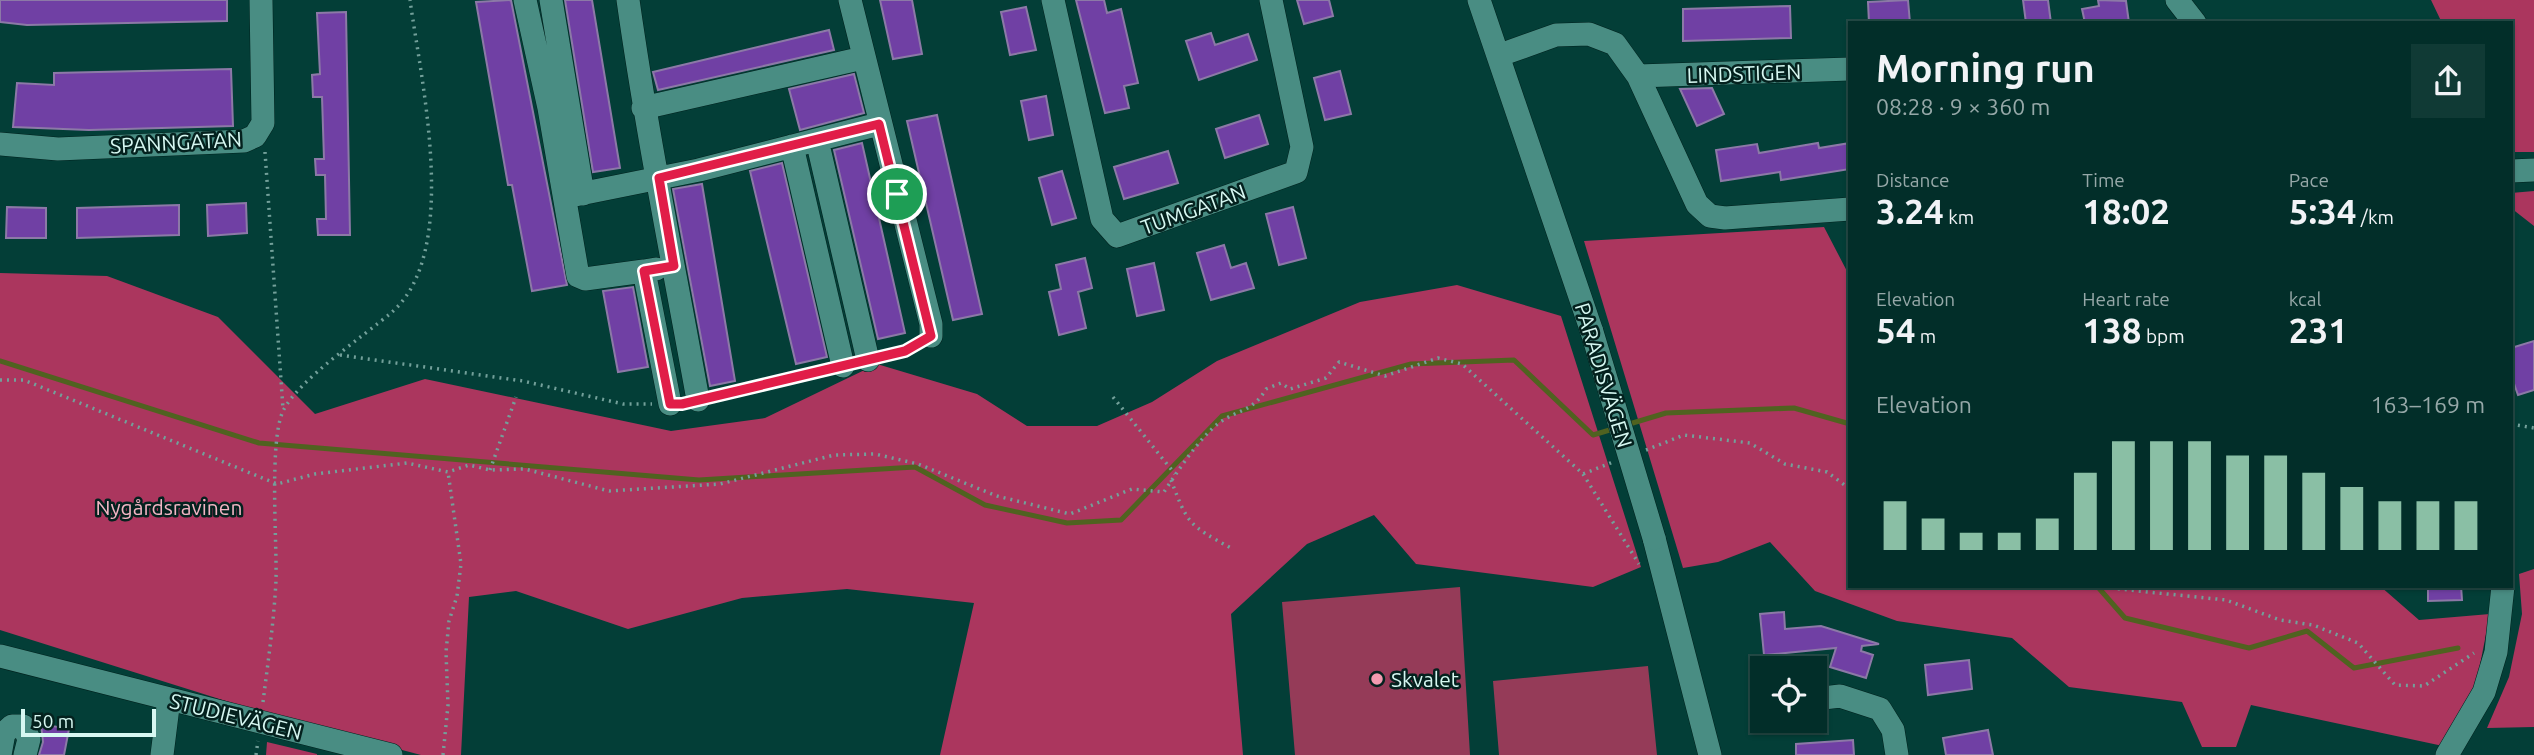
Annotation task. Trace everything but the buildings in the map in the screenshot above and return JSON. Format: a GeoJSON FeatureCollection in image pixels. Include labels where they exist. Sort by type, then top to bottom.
{"type":"FeatureCollection","features":[{"type":"Feature","properties":{"kind":"street","name":"SPANNGATAN"},"geometry":{"type":"LineString","coordinates":[[0,144],[58,149],[244,141],[256,136],[263,123],[261,0]]}},
{"type":"Feature","properties":{"kind":"street"},"geometry":{"type":"LineString","coordinates":[[525,0],[574,195]]}},
{"type":"Feature","properties":{"kind":"street"},"geometry":{"type":"LineString","coordinates":[[551,0],[574,195],[578,276],[585,279],[674,266]]}},
{"type":"Feature","properties":{"kind":"street"},"geometry":{"type":"LineString","coordinates":[[628,0],[643,108],[659,178],[698,400]]}},
{"type":"Feature","properties":{"kind":"street"},"geometry":{"type":"LineString","coordinates":[[850,0],[931,336]]}},
{"type":"Feature","properties":{"kind":"street","name":"TUMGATAN"},"geometry":{"type":"LineString","coordinates":[[1052,0],[1102,219],[1117,236],[1296,172],[1302,147],[1271,0]]}},
{"type":"Feature","properties":{"kind":"street","name":"PARADISVÄGEN"},"geometry":{"type":"LineString","coordinates":[[1479,0],[1500,55],[1592,332],[1654,538],[1710,755]]}},
{"type":"Feature","properties":{"kind":"street"},"geometry":{"type":"LineString","coordinates":[[2177,0],[2193,21]]}},
{"type":"Feature","properties":{"kind":"street"},"geometry":{"type":"LineString","coordinates":[[1500,55],[1556,35],[1589,34],[1615,44],[1638,76],[1697,204],[1710,216],[1724,218],[1848,209]]}},
{"type":"Feature","properties":{"kind":"street"},"geometry":{"type":"LineString","coordinates":[[643,108],[863,58]]}},
{"type":"Feature","properties":{"kind":"street","name":"LINDSTIGEN"},"geometry":{"type":"LineString","coordinates":[[1638,76],[1848,69]]}},
{"type":"Feature","properties":{"kind":"street"},"geometry":{"type":"LineString","coordinates":[[574,195],[659,178],[879,124]]}},
{"type":"Feature","properties":{"kind":"street"},"geometry":{"type":"LineString","coordinates":[[817,140],[868,360]]}},
{"type":"Feature","properties":{"kind":"street"},"geometry":{"type":"LineString","coordinates":[[792,146],[843,366]]}},
{"type":"Feature","properties":{"kind":"street"},"geometry":{"type":"LineString","coordinates":[[2513,171],[2534,170]]}},
{"type":"Feature","properties":{"kind":"street"},"geometry":{"type":"LineString","coordinates":[[644,271],[670,404]]}},
{"type":"Feature","properties":{"kind":"street"},"geometry":{"type":"LineString","coordinates":[[2447,755],[2484,692],[2496,652],[2503,588]]}},
{"type":"Feature","properties":{"kind":"street","name":"STUDIEVÄGEN"},"geometry":{"type":"LineString","coordinates":[[0,656],[391,755]]}},
{"type":"Feature","properties":{"kind":"street"},"geometry":{"type":"LineString","coordinates":[[1827,698],[1840,696],[1880,709],[1893,730],[1897,755]]}},
{"type":"Feature","properties":{"kind":"street"},"geometry":{"type":"LineString","coordinates":[[162,755],[169,699]]}},
{"type":"Feature","properties":{"kind":"street"},"geometry":{"type":"LineString","coordinates":[[0,755],[4,733],[12,726],[23,726],[29,738],[25,755]]}},
{"type":"Feature","properties":{"kind":"path"},"geometry":{"type":"LineString","coordinates":[[283,412],[297,391],[396,309],[418,280],[423,262],[433,178],[410,0]]}},
{"type":"Feature","properties":{"kind":"path"},"geometry":{"type":"LineString","coordinates":[[256,136],[265,146],[283,412],[277,436],[276,583],[256,755]]}},
{"type":"Feature","properties":{"kind":"path"},"geometry":{"type":"LineString","coordinates":[[868,360],[905,351],[931,336]]}},
{"type":"Feature","properties":{"kind":"path"},"geometry":{"type":"LineString","coordinates":[[340,355],[523,381],[622,404],[670,404]]}},
{"type":"Feature","properties":{"kind":"path"},"geometry":{"type":"LineString","coordinates":[[0,380],[24,380],[121,417],[277,484],[314,474],[407,463],[448,472],[469,466],[490,470],[525,469],[609,491],[720,484],[834,455],[875,454],[918,464],[997,496],[1070,514],[1132,489],[1164,492],[1175,474],[1218,424],[1258,404],[1266,389],[1282,383],[1290,389],[1326,378],[1339,362],[1385,376],[1438,358],[1462,364],[1583,474],[1641,569]]}},
{"type":"Feature","properties":{"kind":"path"},"geometry":{"type":"LineString","coordinates":[[698,400],[843,366]]}},
{"type":"Feature","properties":{"kind":"path"},"geometry":{"type":"LineString","coordinates":[[490,470],[516,397]]}},
{"type":"Feature","properties":{"kind":"path"},"geometry":{"type":"LineString","coordinates":[[1113,397],[1175,474]]}},
{"type":"Feature","properties":{"kind":"path"},"geometry":{"type":"LineString","coordinates":[[2513,424],[2534,428]]}},
{"type":"Feature","properties":{"kind":"path"},"geometry":{"type":"LineString","coordinates":[[1684,435],[1750,443],[1785,464],[1827,472],[1848,488]]}},
{"type":"Feature","properties":{"kind":"path"},"geometry":{"type":"LineString","coordinates":[[1583,474],[1591,471]]}},
{"type":"Feature","properties":{"kind":"path"},"geometry":{"type":"LineString","coordinates":[[443,755],[448,705],[449,621],[457,596],[461,564],[448,472]]}},
{"type":"Feature","properties":{"kind":"path"},"geometry":{"type":"LineString","coordinates":[[1171,480],[1186,520],[1202,534],[1231,548]]}},
{"type":"Feature","properties":{"kind":"path"},"geometry":{"type":"LineString","coordinates":[[2109,588],[2226,600],[2280,620],[2313,625],[2358,643],[2395,685],[2424,686],[2477,651],[2496,652]]}},
{"type":"Feature","properties":{"kind":"shaded area","name":"Skvalet"},"geometry":{"type":"Polygon","coordinates":[[[1460,587],[1470,755],[1295,755],[1282,602],[1460,587]]]}},
{"type":"Feature","properties":{"kind":"shaded area","name":"Skvalet"},"geometry":{"type":"Polygon","coordinates":[[[1648,666],[1657,755],[1499,755],[1493,681],[1648,666]]]}},
{"type":"Feature","properties":{"kind":"green space"},"geometry":{"type":"Polygon","coordinates":[[[2431,0],[2534,0],[2534,152],[2513,152],[2513,21],[2441,21],[2431,0]]]}},
{"type":"Feature","properties":{"kind":"green space"},"geometry":{"type":"Polygon","coordinates":[[[2534,191],[2534,226],[2513,210],[2513,193],[2534,191]]]}},
{"type":"Feature","properties":{"kind":"green space"},"geometry":{"type":"Polygon","coordinates":[[[1824,227],[1848,273],[1848,588],[2382,588],[2419,620],[2490,614],[2477,680],[2443,746],[2251,705],[2236,747],[2202,747],[2182,702],[2069,687],[2012,638],[1897,621],[1815,591],[1770,542],[1718,562],[1683,568],[1584,241],[1824,227]]]}},
{"type":"Feature","properties":{"kind":"green space","name":"Nygårdsravinen"},"geometry":{"type":"Polygon","coordinates":[[[0,273],[107,276],[218,317],[315,414],[425,379],[671,431],[765,418],[877,364],[977,394],[1027,426],[1097,426],[1152,402],[1217,361],[1360,302],[1457,285],[1561,316],[1641,567],[1593,587],[1416,564],[1374,515],[1307,544],[1231,614],[1243,755],[940,755],[974,603],[847,589],[742,598],[628,629],[516,591],[469,597],[461,755],[421,755],[270,715],[0,630],[0,273]]]}},
{"type":"Feature","properties":{"kind":"green space"},"geometry":{"type":"Polygon","coordinates":[[[2534,569],[2534,727],[2487,728],[2509,677],[2522,614],[2519,574],[2534,569]]]}},
{"type":"Feature","properties":{"kind":"green space"},"geometry":{"type":"Polygon","coordinates":[[[267,742],[317,754],[317,755],[266,755],[267,742]]]}},
{"type":"Feature","properties":{"kind":"waterway"},"geometry":{"type":"LineString","coordinates":[[0,361],[259,443],[699,480],[915,467],[985,505],[1067,523],[1121,520],[1222,416],[1411,364],[1514,360],[1593,435],[1613,429]]}},
{"type":"Feature","properties":{"kind":"waterway"},"geometry":{"type":"LineString","coordinates":[[1626,425],[1666,413],[1794,408],[1848,423]]}},
{"type":"Feature","properties":{"kind":"waterway"},"geometry":{"type":"LineString","coordinates":[[2099,588],[2125,618],[2249,648],[2307,631],[2354,668],[2458,648]]}},
{"type":"Feature","properties":{"kind":"place","name":"Skvalet"},"geometry":{"type":"Point","coordinates":[1377,679]}},
{"type":"Feature","properties":{"kind":"route"},"geometry":{"type":"LineString","coordinates":[[879,124],[897,194],[931,324],[931,336],[905,351],[682,404],[670,404],[644,271],[674,266],[659,178],[879,124]]}}]}
